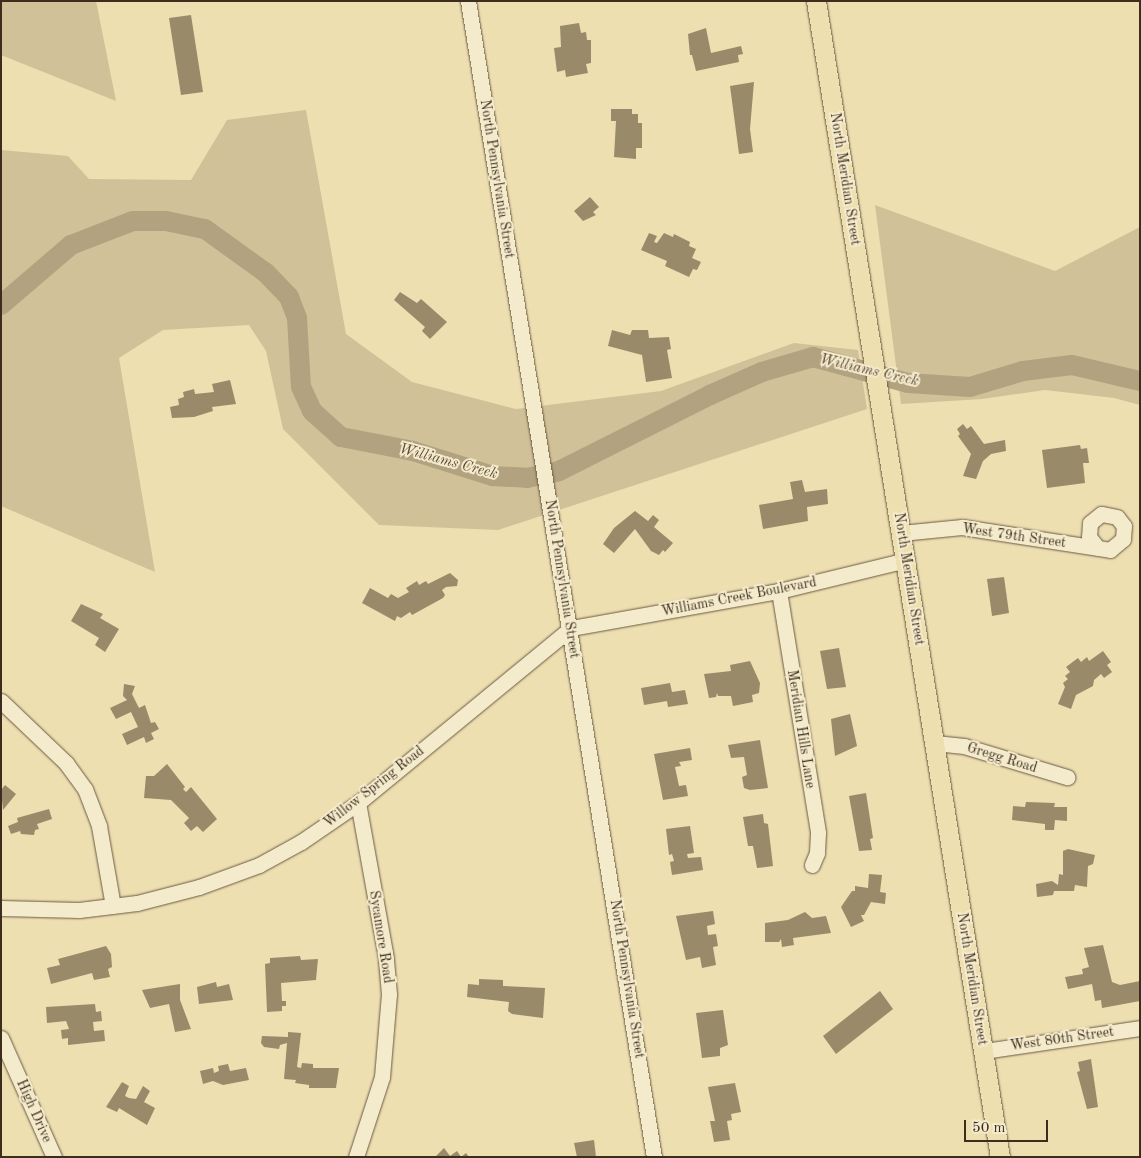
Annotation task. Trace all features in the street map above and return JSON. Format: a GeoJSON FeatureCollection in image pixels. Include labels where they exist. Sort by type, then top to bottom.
{"type":"FeatureCollection","features":[{"type":"Feature","properties":{"kind":"main road","name":"North Meridian Street"},"geometry":{"type":"LineString","coordinates":[[816,1],[1000,1157]]}},
{"type":"Feature","properties":{"kind":"street","name":"North Pennsylvania Street"},"geometry":{"type":"LineString","coordinates":[[468,1],[654,1157]]}},
{"type":"Feature","properties":{"kind":"street","name":"West 79th Street"},"geometry":{"type":"LineString","coordinates":[[901,533],[962,528],[1098,548]]}},
{"type":"Feature","properties":{"kind":"street","name":"Williams Creek Boulevard"},"geometry":{"type":"LineString","coordinates":[[570,628],[779,591],[906,560]]}},
{"type":"Feature","properties":{"kind":"street","name":"Meridian Hills Lane"},"geometry":{"type":"LineString","coordinates":[[779,591],[818,834],[818,846],[812,865]]}},
{"type":"Feature","properties":{"kind":"street","name":"Willow Spring Road"},"geometry":{"type":"LineString","coordinates":[[1,908],[79,910],[113,906],[186,891],[258,865],[310,837],[358,803],[570,628]]}},
{"type":"Feature","properties":{"kind":"street"},"geometry":{"type":"LineString","coordinates":[[1,701],[66,764],[85,790],[98,821],[113,906]]}},
{"type":"Feature","properties":{"kind":"street","name":"Gregg Road"},"geometry":{"type":"LineString","coordinates":[[935,743],[964,746],[1011,762],[1068,777]]}},
{"type":"Feature","properties":{"kind":"street","name":"Sycamore Road"},"geometry":{"type":"LineString","coordinates":[[356,1157],[382,1077],[389,994],[386,958],[358,803]]}},
{"type":"Feature","properties":{"kind":"street","name":"West 80th Street"},"geometry":{"type":"LineString","coordinates":[[984,1051],[1140,1028]]}},
{"type":"Feature","properties":{"kind":"street","name":"High Drive"},"geometry":{"type":"LineString","coordinates":[[1,1038],[54,1157]]}},
{"type":"Feature","properties":{"kind":"shaded area"},"geometry":{"type":"Polygon","coordinates":[[[1,1],[96,1],[116,101],[1,55],[1,1]]]}},
{"type":"Feature","properties":{"kind":"shaded area"},"geometry":{"type":"Polygon","coordinates":[[[306,110],[346,334],[412,382],[516,409],[661,391],[794,343],[858,350],[867,409],[498,530],[379,525],[283,429],[266,351],[249,325],[163,330],[119,358],[155,572],[1,506],[1,150],[68,156],[89,179],[191,180],[227,120],[306,110]]]}},
{"type":"Feature","properties":{"kind":"shaded area"},"geometry":{"type":"Polygon","coordinates":[[[875,205],[1055,271],[1140,227],[1140,405],[1114,398],[1045,390],[982,399],[901,404],[875,205]]]}},
{"type":"Feature","properties":{"kind":"building"},"geometry":{"type":"Polygon","coordinates":[[[191,15],[203,92],[181,95],[169,18],[191,15]]]}},
{"type":"Feature","properties":{"kind":"building"},"geometry":{"type":"Polygon","coordinates":[[[579,23],[581,33],[586,32],[587,40],[591,40],[591,63],[586,64],[588,73],[566,77],[565,70],[557,72],[554,48],[561,47],[560,26],[579,23]]]}},
{"type":"Feature","properties":{"kind":"building"},"geometry":{"type":"Polygon","coordinates":[[[706,28],[711,53],[741,46],[743,54],[738,55],[739,62],[696,71],[692,55],[690,55],[688,34],[706,28]]]}},
{"type":"Feature","properties":{"kind":"building"},"geometry":{"type":"Polygon","coordinates":[[[754,82],[750,129],[753,152],[739,154],[730,86],[754,82]]]}},
{"type":"Feature","properties":{"kind":"building"},"geometry":{"type":"Polygon","coordinates":[[[611,109],[632,109],[632,114],[638,114],[638,123],[642,123],[642,148],[636,148],[636,159],[614,157],[616,121],[611,121],[611,109]]]}},
{"type":"Feature","properties":{"kind":"building"},"geometry":{"type":"Polygon","coordinates":[[[590,197],[599,207],[593,212],[596,215],[583,221],[574,211],[590,197]]]}},
{"type":"Feature","properties":{"kind":"building"},"geometry":{"type":"Polygon","coordinates":[[[649,233],[657,236],[654,242],[657,243],[664,233],[673,237],[674,234],[690,242],[689,246],[696,249],[692,258],[701,262],[697,270],[693,269],[689,277],[665,266],[667,261],[641,250],[649,233]]]}},
{"type":"Feature","properties":{"kind":"building"},"geometry":{"type":"Polygon","coordinates":[[[400,292],[417,303],[421,299],[447,322],[430,339],[422,331],[425,327],[394,300],[400,292]]]}},
{"type":"Feature","properties":{"kind":"building"},"geometry":{"type":"Polygon","coordinates":[[[612,330],[630,335],[632,330],[648,330],[649,338],[669,337],[671,349],[667,350],[672,378],[646,382],[642,355],[608,346],[612,330]]]}},
{"type":"Feature","properties":{"kind":"building"},"geometry":{"type":"Polygon","coordinates":[[[230,380],[236,404],[212,407],[213,411],[194,417],[172,418],[170,407],[179,405],[178,399],[184,397],[183,392],[194,389],[195,394],[214,392],[212,384],[230,380]]]}},
{"type":"Feature","properties":{"kind":"building"},"geometry":{"type":"Polygon","coordinates":[[[963,424],[967,429],[971,426],[984,444],[1005,440],[1006,451],[991,454],[983,461],[976,479],[963,476],[971,454],[958,436],[960,434],[957,429],[963,424]]]}},
{"type":"Feature","properties":{"kind":"building"},"geometry":{"type":"Polygon","coordinates":[[[1080,445],[1081,449],[1087,448],[1089,463],[1083,463],[1085,483],[1047,488],[1042,450],[1080,445]]]}},
{"type":"Feature","properties":{"kind":"building"},"geometry":{"type":"Polygon","coordinates":[[[802,480],[805,492],[827,489],[828,504],[807,507],[808,521],[763,529],[759,505],[793,499],[790,482],[802,480]]]}},
{"type":"Feature","properties":{"kind":"building"},"geometry":{"type":"Polygon","coordinates":[[[635,511],[648,521],[653,515],[659,520],[654,527],[673,543],[665,552],[663,550],[659,555],[651,551],[635,529],[614,553],[603,544],[614,528],[635,511]]]}},
{"type":"Feature","properties":{"kind":"building"},"geometry":{"type":"Polygon","coordinates":[[[450,573],[458,580],[457,586],[446,587],[442,590],[445,595],[443,598],[412,615],[410,612],[401,618],[397,616],[395,621],[362,603],[370,588],[388,598],[391,594],[398,598],[409,592],[406,588],[417,581],[419,585],[426,581],[428,584],[450,573]]]}},
{"type":"Feature","properties":{"kind":"building"},"geometry":{"type":"Polygon","coordinates":[[[1004,577],[1009,613],[992,616],[987,579],[1004,577]]]}},
{"type":"Feature","properties":{"kind":"building"},"geometry":{"type":"Polygon","coordinates":[[[81,604],[103,614],[100,618],[119,629],[105,652],[95,645],[99,638],[71,621],[81,604]]]}},
{"type":"Feature","properties":{"kind":"building"},"geometry":{"type":"Polygon","coordinates":[[[839,648],[846,687],[827,689],[820,651],[839,648]]]}},
{"type":"Feature","properties":{"kind":"building"},"geometry":{"type":"Polygon","coordinates":[[[1103,651],[1111,662],[1107,665],[1112,672],[1104,678],[1101,674],[1094,680],[1093,686],[1076,695],[1071,709],[1058,704],[1065,687],[1063,683],[1068,679],[1065,676],[1070,672],[1066,667],[1078,658],[1081,662],[1087,657],[1089,661],[1103,651]]]}},
{"type":"Feature","properties":{"kind":"building"},"geometry":{"type":"Polygon","coordinates":[[[750,661],[760,683],[759,693],[752,695],[753,702],[733,706],[731,696],[718,696],[717,693],[716,697],[709,698],[704,674],[731,671],[730,665],[750,661]]]}},
{"type":"Feature","properties":{"kind":"building"},"geometry":{"type":"Polygon","coordinates":[[[670,683],[672,692],[685,690],[688,704],[668,707],[667,701],[644,705],[641,688],[670,683]]]}},
{"type":"Feature","properties":{"kind":"building"},"geometry":{"type":"Polygon","coordinates":[[[124,684],[135,686],[132,694],[139,708],[145,705],[151,723],[155,722],[159,729],[151,733],[154,739],[146,743],[144,737],[127,745],[122,734],[138,727],[131,712],[116,719],[110,708],[127,700],[123,696],[124,684]]]}},
{"type":"Feature","properties":{"kind":"building"},"geometry":{"type":"Polygon","coordinates":[[[850,714],[857,746],[835,756],[831,719],[850,714]]]}},
{"type":"Feature","properties":{"kind":"building"},"geometry":{"type":"Polygon","coordinates":[[[760,740],[768,788],[750,790],[744,788],[742,777],[747,775],[744,757],[731,758],[728,745],[760,740]]]}},
{"type":"Feature","properties":{"kind":"building"},"geometry":{"type":"Polygon","coordinates":[[[690,748],[692,760],[679,762],[681,766],[675,767],[679,786],[686,785],[688,796],[663,800],[654,754],[690,748]]]}},
{"type":"Feature","properties":{"kind":"building"},"geometry":{"type":"Polygon","coordinates":[[[167,764],[185,787],[183,789],[186,792],[191,787],[217,819],[203,832],[197,826],[191,831],[184,823],[189,818],[171,800],[144,798],[146,776],[154,776],[167,764]]]}},
{"type":"Feature","properties":{"kind":"building"},"geometry":{"type":"Polygon","coordinates":[[[5,785],[16,794],[3,810],[1,790],[5,785]]]}},
{"type":"Feature","properties":{"kind":"building"},"geometry":{"type":"Polygon","coordinates":[[[866,793],[873,838],[870,839],[872,850],[859,851],[849,796],[866,793]]]}},
{"type":"Feature","properties":{"kind":"building"},"geometry":{"type":"Polygon","coordinates":[[[1026,802],[1055,803],[1054,807],[1067,807],[1067,821],[1055,820],[1054,830],[1045,830],[1045,824],[1012,820],[1013,806],[1025,807],[1026,802]]]}},
{"type":"Feature","properties":{"kind":"building"},"geometry":{"type":"Polygon","coordinates":[[[49,809],[52,819],[37,824],[39,829],[35,830],[34,835],[21,834],[20,831],[11,834],[8,826],[18,822],[17,818],[49,809]]]}},
{"type":"Feature","properties":{"kind":"building"},"geometry":{"type":"Polygon","coordinates":[[[763,814],[764,823],[768,824],[773,866],[757,868],[753,846],[748,846],[743,817],[763,814]]]}},
{"type":"Feature","properties":{"kind":"building"},"geometry":{"type":"Polygon","coordinates":[[[690,826],[694,853],[687,854],[688,858],[701,857],[703,870],[672,875],[670,862],[674,861],[672,854],[669,855],[666,829],[690,826]]]}},
{"type":"Feature","properties":{"kind":"building"},"geometry":{"type":"Polygon","coordinates":[[[1068,849],[1095,855],[1093,864],[1088,866],[1087,887],[1075,885],[1074,891],[1054,891],[1053,895],[1037,897],[1036,884],[1052,881],[1058,885],[1059,874],[1063,875],[1063,851],[1068,849]]]}},
{"type":"Feature","properties":{"kind":"building"},"geometry":{"type":"Polygon","coordinates":[[[869,874],[882,875],[880,892],[886,893],[885,904],[871,902],[864,915],[861,915],[864,921],[851,927],[841,907],[852,891],[855,891],[855,886],[868,888],[869,874]]]}},
{"type":"Feature","properties":{"kind":"building"},"geometry":{"type":"Polygon","coordinates":[[[713,911],[715,924],[707,926],[708,935],[716,934],[718,946],[713,947],[716,965],[702,968],[700,957],[686,960],[676,916],[713,911]]]}},
{"type":"Feature","properties":{"kind":"building"},"geometry":{"type":"Polygon","coordinates":[[[805,912],[812,918],[826,916],[831,933],[793,938],[794,945],[782,947],[781,939],[779,942],[765,942],[765,923],[788,920],[805,912]]]}},
{"type":"Feature","properties":{"kind":"building"},"geometry":{"type":"Polygon","coordinates":[[[1103,945],[1112,982],[1120,985],[1140,981],[1140,1001],[1102,1008],[1101,1000],[1095,1001],[1092,984],[1068,989],[1065,977],[1083,974],[1082,969],[1089,967],[1084,948],[1103,945]]]}},
{"type":"Feature","properties":{"kind":"building"},"geometry":{"type":"Polygon","coordinates":[[[106,946],[111,954],[112,967],[108,969],[110,977],[94,980],[92,973],[51,984],[47,968],[60,965],[58,959],[106,946]]]}},
{"type":"Feature","properties":{"kind":"building"},"geometry":{"type":"Polygon","coordinates":[[[300,956],[301,960],[318,959],[316,980],[281,983],[282,1001],[286,1001],[286,1006],[282,1006],[282,1011],[267,1012],[265,964],[270,963],[270,958],[300,956]]]}},
{"type":"Feature","properties":{"kind":"building"},"geometry":{"type":"Polygon","coordinates":[[[479,979],[503,980],[503,986],[545,988],[543,1018],[512,1014],[508,1011],[509,1002],[467,997],[468,984],[479,985],[479,979]]]}},
{"type":"Feature","properties":{"kind":"building"},"geometry":{"type":"Polygon","coordinates":[[[216,982],[217,987],[229,984],[233,1000],[199,1004],[197,987],[216,982]]]}},
{"type":"Feature","properties":{"kind":"building"},"geometry":{"type":"Polygon","coordinates":[[[180,984],[180,1000],[191,1029],[175,1032],[169,1004],[150,1008],[142,990],[180,984]]]}},
{"type":"Feature","properties":{"kind":"building"},"geometry":{"type":"Polygon","coordinates":[[[880,991],[893,1009],[836,1054],[823,1036],[880,991]]]}},
{"type":"Feature","properties":{"kind":"building"},"geometry":{"type":"Polygon","coordinates":[[[95,1004],[96,1012],[101,1011],[102,1021],[93,1022],[94,1031],[104,1030],[105,1041],[68,1045],[68,1038],[62,1039],[61,1030],[69,1029],[66,1021],[47,1023],[46,1007],[95,1004]]]}},
{"type":"Feature","properties":{"kind":"building"},"geometry":{"type":"Polygon","coordinates":[[[723,1010],[728,1045],[720,1048],[720,1056],[702,1058],[696,1013],[723,1010]]]}},
{"type":"Feature","properties":{"kind":"building"},"geometry":{"type":"Polygon","coordinates":[[[288,1032],[301,1033],[297,1067],[301,1068],[302,1063],[313,1064],[313,1068],[339,1068],[336,1088],[309,1088],[309,1085],[295,1083],[296,1080],[284,1079],[287,1043],[280,1045],[279,1049],[264,1047],[261,1043],[262,1036],[288,1037],[288,1032]]]}},
{"type":"Feature","properties":{"kind":"building"},"geometry":{"type":"Polygon","coordinates":[[[1091,1059],[1098,1107],[1087,1109],[1077,1072],[1080,1071],[1078,1062],[1091,1059]]]}},
{"type":"Feature","properties":{"kind":"building"},"geometry":{"type":"Polygon","coordinates":[[[228,1064],[230,1071],[246,1068],[249,1080],[223,1085],[213,1081],[203,1084],[200,1071],[213,1068],[214,1073],[219,1071],[218,1066],[228,1064]]]}},
{"type":"Feature","properties":{"kind":"building"},"geometry":{"type":"Polygon","coordinates":[[[122,1082],[129,1086],[125,1096],[129,1098],[136,1099],[143,1086],[150,1091],[144,1102],[155,1108],[147,1125],[119,1108],[117,1112],[106,1107],[122,1082]]]}},
{"type":"Feature","properties":{"kind":"building"},"geometry":{"type":"Polygon","coordinates":[[[735,1083],[741,1112],[731,1114],[732,1120],[727,1121],[730,1140],[714,1142],[710,1121],[715,1121],[708,1087],[735,1083]]]}},
{"type":"Feature","properties":{"kind":"building"},"geometry":{"type":"Polygon","coordinates":[[[594,1140],[596,1157],[577,1157],[574,1143],[594,1140]]]}},
{"type":"Feature","properties":{"kind":"building"},"geometry":{"type":"Polygon","coordinates":[[[444,1148],[450,1156],[457,1151],[461,1157],[435,1157],[444,1148]]]}},
{"type":"Feature","properties":{"kind":"building"},"geometry":{"type":"Polygon","coordinates":[[[466,1153],[469,1157],[461,1157],[466,1153]]]}},
{"type":"Feature","properties":{"kind":"waterway","name":"Williams Creek"},"geometry":{"type":"LineString","coordinates":[[1,305],[71,245],[133,221],[166,221],[205,229],[266,273],[289,297],[297,318],[301,387],[312,411],[341,437],[413,451],[493,476],[527,478],[559,471],[710,395],[762,372],[813,357],[908,383],[970,387],[1023,371],[1072,365],[1140,381]]}}]}
